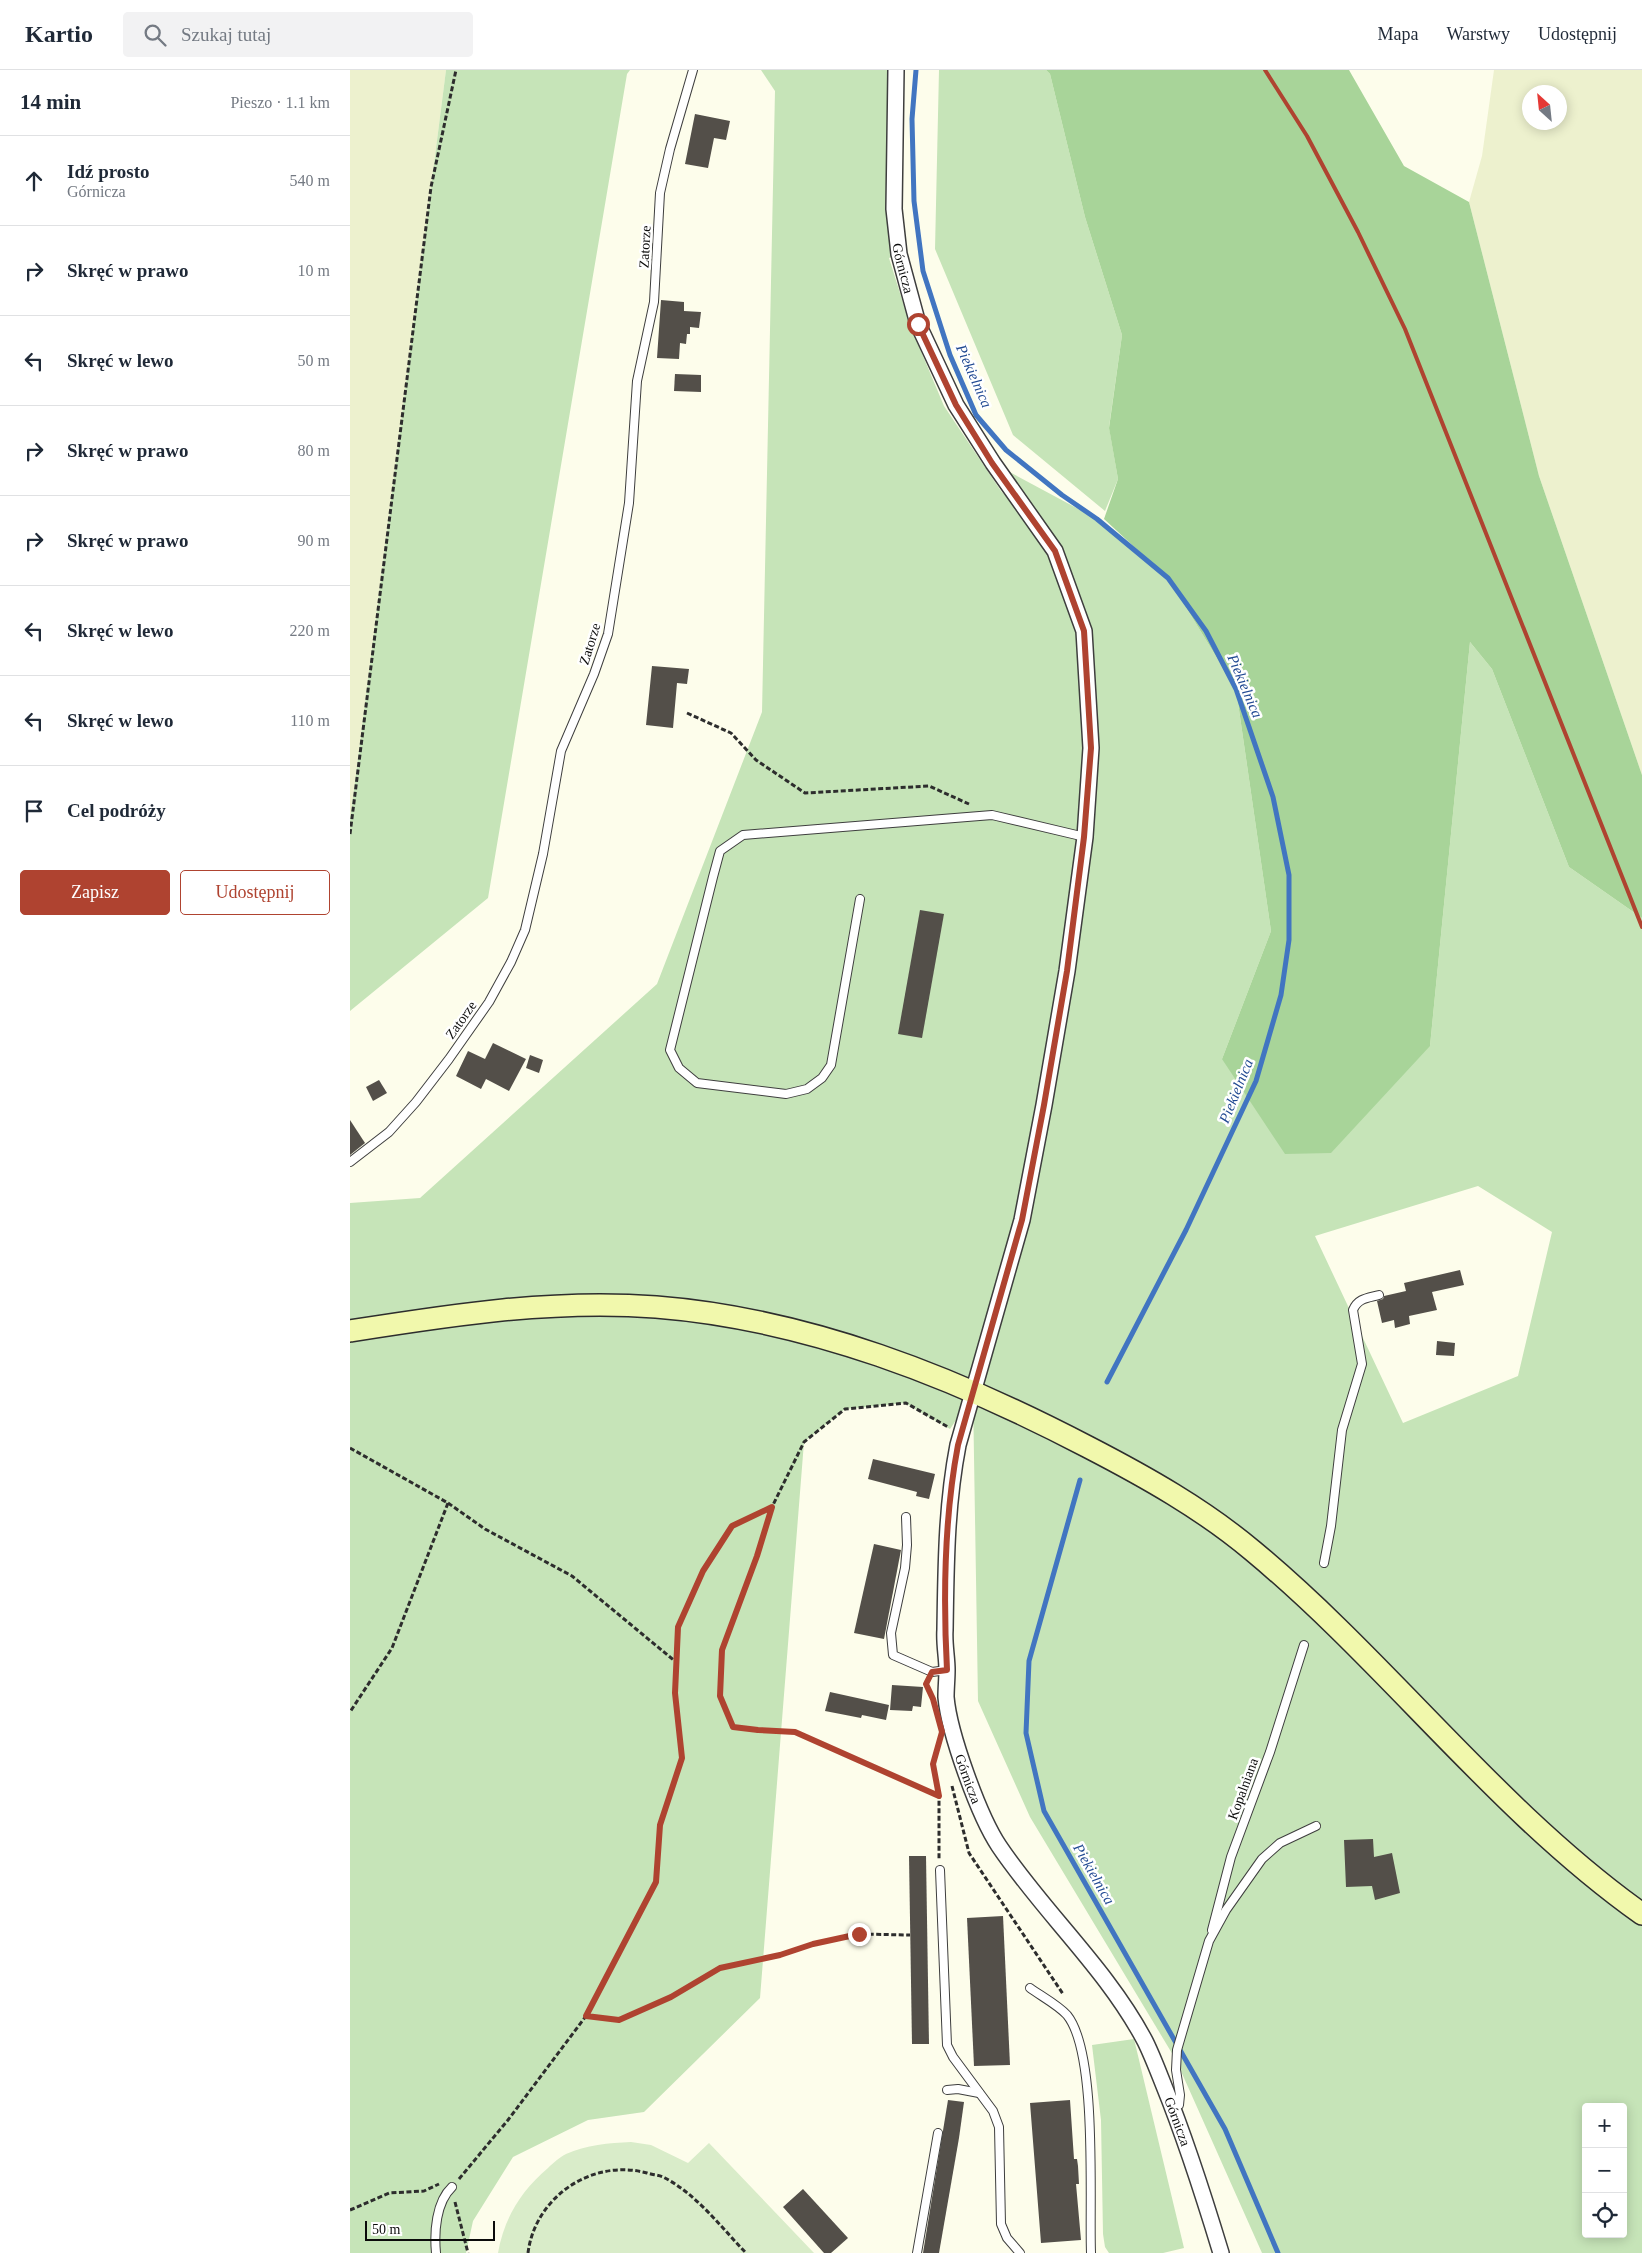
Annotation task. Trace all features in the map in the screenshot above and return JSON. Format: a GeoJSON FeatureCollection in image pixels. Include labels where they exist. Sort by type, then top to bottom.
{"type":"FeatureCollection","features":[{"type":"Feature","properties":{"kind":"main road"},"geometry":{"type":"LineString","coordinates":[[350,1331],[471,1312],[543,1305],[606,1304],[658,1307],[746,1319],[800,1330],[874,1352],[1038,1421],[1143,1476],[1189,1504],[1253,1550],[1312,1604],[1528,1820],[1587,1872],[1642,1914]]}},
{"type":"Feature","properties":{"kind":"street","name":"Górnicza"},"geometry":{"type":"LineString","coordinates":[[896,70],[894,209],[899,254],[918,324],[956,405],[992,463],[1055,551],[1084,631],[1091,748],[1084,837],[1067,971],[1022,1220],[958,1445],[951,1482],[944,1633],[947,1670],[946,1698],[956,1741],[984,1819],[1000,1846],[1100,1975],[1134,2021],[1146,2042],[1173,2108],[1221,2253]]}},
{"type":"Feature","properties":{"kind":"lane","name":"Zatorze"},"geometry":{"type":"LineString","coordinates":[[350,1162],[390,1132],[449,1059],[489,1002],[511,962],[525,930],[543,854],[561,751],[594,674],[608,634],[629,503],[637,381],[654,302],[660,193],[670,149],[693,70]]}},
{"type":"Feature","properties":{"kind":"lane"},"geometry":{"type":"LineString","coordinates":[[860,899],[831,1066],[822,1078],[807,1089],[786,1094],[697,1083],[679,1068],[670,1050],[720,851],[743,836],[992,815],[1084,837]]}},
{"type":"Feature","properties":{"kind":"lane"},"geometry":{"type":"LineString","coordinates":[[1324,1563],[1331,1526],[1342,1430],[1362,1364],[1353,1310],[1356,1303],[1361,1300],[1379,1295]]}},
{"type":"Feature","properties":{"kind":"lane"},"geometry":{"type":"LineString","coordinates":[[906,1518],[907,1545],[905,1568],[891,1633],[893,1655],[932,1672],[947,1670]]}},
{"type":"Feature","properties":{"kind":"lane","name":"Kopalniana"},"geometry":{"type":"LineString","coordinates":[[1173,2108],[1179,2105],[1180,2095],[1176,2070],[1177,2050],[1231,1857],[1270,1752],[1304,1645]]}},
{"type":"Feature","properties":{"kind":"lane","name":"Kopalniana"},"geometry":{"type":"LineString","coordinates":[[1209,1941],[1226,1910],[1262,1858],[1280,1843],[1316,1826]]}},
{"type":"Feature","properties":{"kind":"lane"},"geometry":{"type":"LineString","coordinates":[[940,1870],[947,2045],[953,2057],[975,2085],[978,2093],[993,2111],[999,2127],[1001,2224],[1007,2238],[1020,2253]]}},
{"type":"Feature","properties":{"kind":"lane"},"geometry":{"type":"LineString","coordinates":[[1030,1988],[1066,2015],[1076,2032],[1081,2053],[1088,2092],[1091,2253]]}},
{"type":"Feature","properties":{"kind":"lane"},"geometry":{"type":"LineString","coordinates":[[947,2090],[958,2089],[978,2093]]}},
{"type":"Feature","properties":{"kind":"lane"},"geometry":{"type":"LineString","coordinates":[[916,2253],[938,2133]]}},
{"type":"Feature","properties":{"kind":"lane"},"geometry":{"type":"LineString","coordinates":[[436,2253],[435,2240],[438,2214],[446,2193],[452,2187]]}},
{"type":"Feature","properties":{"kind":"path"},"geometry":{"type":"LineString","coordinates":[[350,834],[430,197],[456,70]]}},
{"type":"Feature","properties":{"kind":"path"},"geometry":{"type":"LineString","coordinates":[[687,713],[731,733],[756,760],[805,793],[930,786],[992,815]]}},
{"type":"Feature","properties":{"kind":"path"},"geometry":{"type":"LineString","coordinates":[[939,1796],[795,1732],[733,1727],[720,1696],[722,1650],[757,1556],[772,1507],[804,1442],[845,1409],[906,1403],[950,1429]]}},
{"type":"Feature","properties":{"kind":"path"},"geometry":{"type":"LineString","coordinates":[[350,1448],[448,1503],[485,1529],[572,1576],[676,1662]]}},
{"type":"Feature","properties":{"kind":"path"},"geometry":{"type":"LineString","coordinates":[[350,1712],[392,1648],[448,1503]]}},
{"type":"Feature","properties":{"kind":"path"},"geometry":{"type":"LineString","coordinates":[[452,2187],[508,2120],[586,2016],[656,1882],[660,1825],[682,1758],[675,1693],[678,1627],[703,1571],[732,1526],[772,1507]]}},
{"type":"Feature","properties":{"kind":"path"},"geometry":{"type":"LineString","coordinates":[[940,1870],[939,1796],[933,1764],[941,1740],[942,1750]]}},
{"type":"Feature","properties":{"kind":"path"},"geometry":{"type":"LineString","coordinates":[[951,1782],[969,1853],[1065,1997]]}},
{"type":"Feature","properties":{"kind":"path"},"geometry":{"type":"LineString","coordinates":[[586,2016],[619,2020],[671,1997],[720,1968],[780,1955],[813,1944],[859,1934],[910,1935]]}},
{"type":"Feature","properties":{"kind":"path"},"geometry":{"type":"LineString","coordinates":[[528,2253],[530,2237],[545,2208],[569,2185],[599,2172],[632,2169],[664,2178],[691,2196],[746,2253]]}},
{"type":"Feature","properties":{"kind":"path"},"geometry":{"type":"LineString","coordinates":[[350,2210],[389,2193],[424,2191],[436,2184],[452,2187]]}},
{"type":"Feature","properties":{"kind":"path"},"geometry":{"type":"LineString","coordinates":[[452,2187],[468,2253]]}},
{"type":"Feature","properties":{"kind":"green space"},"geometry":{"type":"Polygon","coordinates":[[[350,70],[446,70],[350,821],[350,70]]]}},
{"type":"Feature","properties":{"kind":"green space"},"geometry":{"type":"Polygon","coordinates":[[[446,70],[630,70],[627,74],[488,898],[350,1011],[350,821],[446,70]]]}},
{"type":"Feature","properties":{"kind":"green space"},"geometry":{"type":"Polygon","coordinates":[[[761,70],[896,70],[899,254],[889,258],[910,325],[944,406],[1001,491],[1051,546],[993,463],[1097,519],[1168,578],[1236,689],[1271,931],[1222,1059],[1430,1046],[1470,642],[1492,669],[1569,867],[1642,918],[1642,2253],[1262,2253],[1176,2060],[1030,1817],[978,1701],[973,1395],[950,1429],[905,1403],[845,1409],[804,1442],[760,1998],[644,2112],[588,2120],[513,2157],[473,2221],[466,2253],[350,2253],[350,1203],[420,1198],[657,984],[762,712],[775,91],[761,70]],[[1478,1186],[1315,1236],[1403,1423],[1518,1376],[1552,1232],[1478,1186]]]}},
{"type":"Feature","properties":{"kind":"green space"},"geometry":{"type":"Polygon","coordinates":[[[939,70],[1046,70],[1050,74],[1085,217],[1122,335],[1109,427],[1118,479],[1105,511],[1013,435],[935,249],[939,70]]]}},
{"type":"Feature","properties":{"kind":"green space"},"geometry":{"type":"Polygon","coordinates":[[[1046,70],[1349,70],[1404,166],[1469,202],[1539,476],[1642,775],[1642,918],[1569,867],[1492,669],[1470,642],[1430,1046],[1331,1153],[1285,1154],[1222,1059],[1271,931],[1236,689],[1168,578],[1104,519],[1118,479],[1109,428],[1122,335],[1085,217],[1050,74],[1046,70]]]}},
{"type":"Feature","properties":{"kind":"green space"},"geometry":{"type":"Polygon","coordinates":[[[1494,70],[1642,70],[1642,775],[1539,476],[1469,202],[1482,156],[1494,70]]]}},
{"type":"Feature","properties":{"kind":"green space"},"geometry":{"type":"Polygon","coordinates":[[[1134,2039],[1184,2248],[1163,2253],[1109,2253],[1105,2247],[1103,2234],[1101,2120],[1092,2045],[1134,2039]]]}},
{"type":"Feature","properties":{"kind":"green space"},"geometry":{"type":"Polygon","coordinates":[[[631,2142],[651,2145],[688,2163],[709,2143],[814,2253],[498,2253],[505,2228],[515,2206],[530,2186],[554,2162],[566,2154],[582,2148],[631,2142]]]}},
{"type":"Feature","properties":{"kind":"building"},"geometry":{"type":"Polygon","coordinates":[[[695,114],[730,121],[726,140],[714,138],[708,168],[685,164],[695,114]]]}},
{"type":"Feature","properties":{"kind":"building"},"geometry":{"type":"Polygon","coordinates":[[[661,300],[684,302],[684,311],[701,312],[699,328],[690,327],[690,334],[687,334],[686,344],[680,343],[679,359],[657,358],[661,300]]]}},
{"type":"Feature","properties":{"kind":"building"},"geometry":{"type":"Polygon","coordinates":[[[675,374],[701,375],[701,392],[674,391],[675,374]]]}},
{"type":"Feature","properties":{"kind":"building"},"geometry":{"type":"Polygon","coordinates":[[[652,666],[689,669],[687,684],[677,683],[673,728],[646,725],[652,666]]]}},
{"type":"Feature","properties":{"kind":"building"},"geometry":{"type":"Polygon","coordinates":[[[920,910],[944,914],[922,1038],[898,1034],[920,910]]]}},
{"type":"Feature","properties":{"kind":"building"},"geometry":{"type":"Polygon","coordinates":[[[493,1043],[526,1059],[509,1091],[486,1079],[481,1089],[456,1076],[468,1051],[485,1059],[493,1043]]]}},
{"type":"Feature","properties":{"kind":"building"},"geometry":{"type":"Polygon","coordinates":[[[530,1055],[543,1060],[539,1073],[526,1068],[530,1055]]]}},
{"type":"Feature","properties":{"kind":"building"},"geometry":{"type":"Polygon","coordinates":[[[379,1080],[387,1093],[373,1101],[366,1087],[379,1080]]]}},
{"type":"Feature","properties":{"kind":"building"},"geometry":{"type":"Polygon","coordinates":[[[350,1120],[365,1143],[350,1155],[350,1120]]]}},
{"type":"Feature","properties":{"kind":"building"},"geometry":{"type":"Polygon","coordinates":[[[1460,1270],[1464,1285],[1432,1292],[1437,1310],[1409,1316],[1410,1324],[1395,1328],[1394,1320],[1382,1323],[1377,1301],[1383,1299],[1384,1296],[1406,1291],[1404,1283],[1460,1270]]]}},
{"type":"Feature","properties":{"kind":"building"},"geometry":{"type":"Polygon","coordinates":[[[1437,1341],[1455,1343],[1454,1356],[1436,1355],[1437,1341]]]}},
{"type":"Feature","properties":{"kind":"building"},"geometry":{"type":"Polygon","coordinates":[[[873,1459],[935,1474],[929,1499],[916,1496],[917,1492],[868,1479],[873,1459]]]}},
{"type":"Feature","properties":{"kind":"building"},"geometry":{"type":"Polygon","coordinates":[[[874,1544],[901,1550],[884,1639],[854,1633],[874,1544]]]}},
{"type":"Feature","properties":{"kind":"building"},"geometry":{"type":"Polygon","coordinates":[[[892,1685],[923,1687],[921,1707],[913,1706],[912,1711],[890,1710],[892,1685]]]}},
{"type":"Feature","properties":{"kind":"building"},"geometry":{"type":"Polygon","coordinates":[[[830,1692],[889,1705],[886,1720],[862,1715],[861,1718],[825,1711],[830,1692]]]}},
{"type":"Feature","properties":{"kind":"building"},"geometry":{"type":"Polygon","coordinates":[[[1373,1839],[1374,1857],[1392,1853],[1400,1893],[1375,1900],[1372,1886],[1346,1887],[1344,1840],[1373,1839]]]}},
{"type":"Feature","properties":{"kind":"building"},"geometry":{"type":"Polygon","coordinates":[[[909,1856],[926,1856],[929,2044],[912,2044],[909,1856]]]}},
{"type":"Feature","properties":{"kind":"building"},"geometry":{"type":"Polygon","coordinates":[[[1003,1916],[1010,2065],[974,2066],[967,1918],[1003,1916]]]}},
{"type":"Feature","properties":{"kind":"building"},"geometry":{"type":"Polygon","coordinates":[[[948,2100],[964,2102],[959,2138],[939,2253],[923,2253],[948,2100]]]}},
{"type":"Feature","properties":{"kind":"building"},"geometry":{"type":"Polygon","coordinates":[[[1070,2100],[1074,2159],[1077,2159],[1078,2166],[1079,2184],[1076,2184],[1081,2240],[1041,2243],[1030,2103],[1070,2100]]]}},
{"type":"Feature","properties":{"kind":"building"},"geometry":{"type":"Polygon","coordinates":[[[803,2189],[848,2238],[831,2253],[824,2253],[783,2207],[803,2189]]]}},
{"type":"Feature","properties":{"kind":"waterway","name":"Piekielnica"},"geometry":{"type":"LineString","coordinates":[[916,70],[912,119],[914,201],[923,271],[950,355],[976,415],[1006,450],[1062,495],[1097,519],[1168,578],[1206,631],[1236,689],[1273,797],[1289,875],[1289,940],[1281,995],[1256,1081],[1186,1230],[1107,1382]]}},
{"type":"Feature","properties":{"kind":"waterway","name":"Piekielnica"},"geometry":{"type":"LineString","coordinates":[[1080,1480],[1029,1661],[1026,1733],[1044,1811],[1225,2129],[1278,2253]]}},
{"type":"Feature","properties":{"kind":"railway"},"geometry":{"type":"LineString","coordinates":[[1265,70],[1307,136],[1358,232],[1405,329],[1642,927]]}},
{"type":"Feature","properties":{"kind":"route"},"geometry":{"type":"LineString","coordinates":[[859,1934],[813,1944],[780,1955],[720,1968],[671,1997],[619,2020],[586,2016],[656,1882],[660,1825],[682,1758],[675,1693],[678,1627],[703,1571],[732,1526],[772,1507],[757,1556],[722,1650],[720,1696],[733,1727],[795,1732],[939,1796],[933,1764],[942,1732],[933,1699],[926,1684],[932,1672],[947,1670],[944,1633],[951,1482],[958,1445],[1022,1220],[1044,1105],[1067,971],[1084,837],[1091,748],[1084,631],[1055,551],[992,463],[956,405],[918,324]]}}]}
